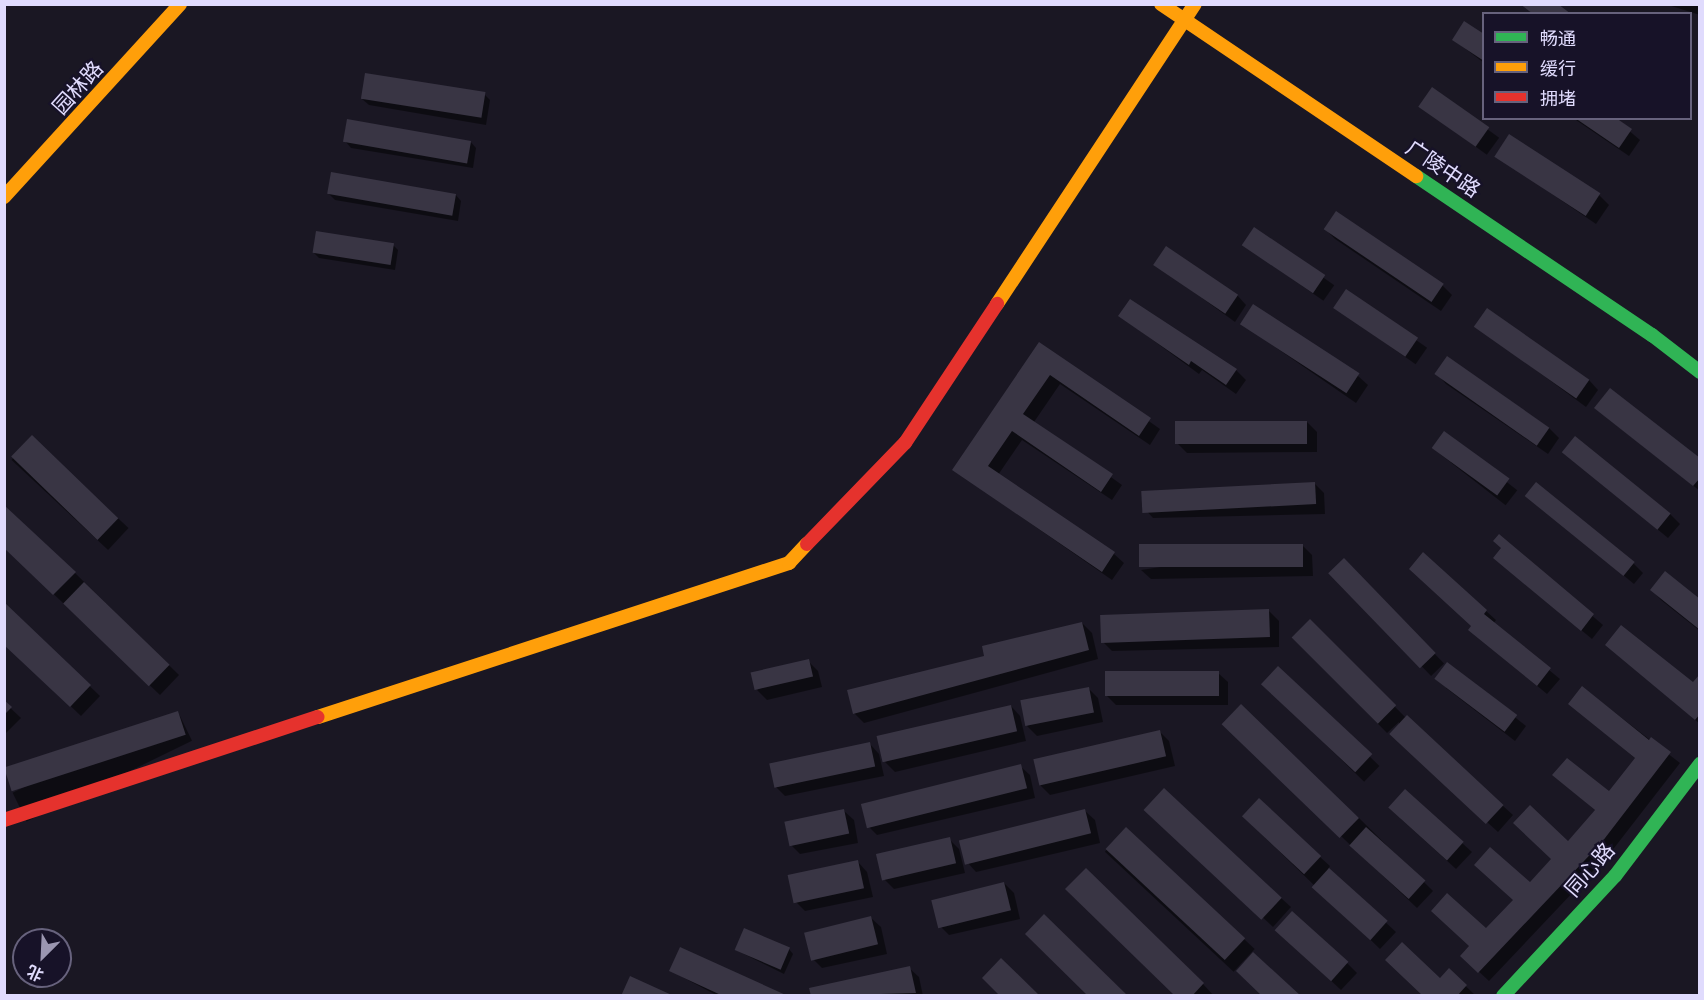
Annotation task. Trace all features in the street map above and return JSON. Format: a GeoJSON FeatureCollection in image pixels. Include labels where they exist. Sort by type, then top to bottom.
{"type":"FeatureCollection","features":[{"type":"Feature","properties":{"kind":"street","name":"园林路"},"geometry":{"type":"LineString","coordinates":[[4,197],[180,4]]}},
{"type":"Feature","properties":{"kind":"street","name":"广陵中路"},"geometry":{"type":"LineString","coordinates":[[1161,4],[1652,335],[1700,372]]}},
{"type":"Feature","properties":{"kind":"street"},"geometry":{"type":"LineString","coordinates":[[4,820],[789,563],[906,443],[1195,4]]}},
{"type":"Feature","properties":{"kind":"street","name":"同心路"},"geometry":{"type":"LineString","coordinates":[[1503,996],[1615,876],[1700,764]]}},
{"type":"Feature","properties":{"kind":"building"},"geometry":{"type":"Polygon","coordinates":[[[1520,4],[1558,4],[1568,12],[1530,12],[1520,4]]]}},
{"type":"Feature","properties":{"kind":"building"},"geometry":{"type":"Polygon","coordinates":[[[1464,21],[1482,33],[1482,60],[1452,40],[1464,21]]]}},
{"type":"Feature","properties":{"kind":"building"},"geometry":{"type":"Polygon","coordinates":[[[365,73],[485,92],[481,118],[361,99],[365,73]]]}},
{"type":"Feature","properties":{"kind":"building"},"geometry":{"type":"Polygon","coordinates":[[[1432,87],[1489,127],[1476,147],[1418,107],[1432,87]]]}},
{"type":"Feature","properties":{"kind":"building"},"geometry":{"type":"Polygon","coordinates":[[[347,119],[471,141],[467,164],[343,142],[347,119]]]}},
{"type":"Feature","properties":{"kind":"building"},"geometry":{"type":"Polygon","coordinates":[[[1578,120],[1619,120],[1632,129],[1619,148],[1578,120]]]}},
{"type":"Feature","properties":{"kind":"building"},"geometry":{"type":"Polygon","coordinates":[[[1509,134],[1600,193],[1586,216],[1494,157],[1509,134]]]}},
{"type":"Feature","properties":{"kind":"building"},"geometry":{"type":"Polygon","coordinates":[[[331,172],[456,194],[452,216],[327,194],[331,172]]]}},
{"type":"Feature","properties":{"kind":"building"},"geometry":{"type":"Polygon","coordinates":[[[1336,211],[1444,284],[1431,302],[1324,229],[1336,211]]]}},
{"type":"Feature","properties":{"kind":"building"},"geometry":{"type":"Polygon","coordinates":[[[1254,227],[1325,275],[1313,293],[1242,245],[1254,227]]]}},
{"type":"Feature","properties":{"kind":"building"},"geometry":{"type":"Polygon","coordinates":[[[316,231],[394,243],[391,265],[313,253],[316,231]]]}},
{"type":"Feature","properties":{"kind":"building"},"geometry":{"type":"Polygon","coordinates":[[[1166,246],[1238,295],[1225,314],[1153,265],[1166,246]]]}},
{"type":"Feature","properties":{"kind":"building"},"geometry":{"type":"Polygon","coordinates":[[[1346,289],[1418,338],[1405,357],[1333,308],[1346,289]]]}},
{"type":"Feature","properties":{"kind":"building"},"geometry":{"type":"Polygon","coordinates":[[[1130,299],[1237,369],[1226,385],[1191,361],[1189,365],[1118,316],[1130,299]]]}},
{"type":"Feature","properties":{"kind":"building"},"geometry":{"type":"Polygon","coordinates":[[[1253,304],[1360,373],[1346,393],[1240,324],[1253,304]]]}},
{"type":"Feature","properties":{"kind":"building"},"geometry":{"type":"Polygon","coordinates":[[[1487,308],[1589,380],[1576,399],[1474,327],[1487,308]]]}},
{"type":"Feature","properties":{"kind":"building"},"geometry":{"type":"Polygon","coordinates":[[[1039,342],[1151,418],[1139,436],[1050,375],[1023,414],[1113,474],[1101,492],[1012,431],[988,466],[1115,552],[1102,572],[952,470],[1039,342]]]}},
{"type":"Feature","properties":{"kind":"building"},"geometry":{"type":"Polygon","coordinates":[[[1447,356],[1549,428],[1537,446],[1434,374],[1447,356]]]}},
{"type":"Feature","properties":{"kind":"building"},"geometry":{"type":"Polygon","coordinates":[[[1610,388],[1700,458],[1700,478],[1693,486],[1594,408],[1610,388]]]}},
{"type":"Feature","properties":{"kind":"building"},"geometry":{"type":"Polygon","coordinates":[[[1175,421],[1307,421],[1307,444],[1175,444],[1175,421]]]}},
{"type":"Feature","properties":{"kind":"building"},"geometry":{"type":"Polygon","coordinates":[[[1444,431],[1510,479],[1497,496],[1432,448],[1444,431]]]}},
{"type":"Feature","properties":{"kind":"building"},"geometry":{"type":"Polygon","coordinates":[[[32,435],[118,518],[97,540],[11,457],[32,435]]]}},
{"type":"Feature","properties":{"kind":"building"},"geometry":{"type":"Polygon","coordinates":[[[1575,436],[1671,513],[1657,530],[1562,452],[1575,436]]]}},
{"type":"Feature","properties":{"kind":"building"},"geometry":{"type":"Polygon","coordinates":[[[1315,482],[1316,504],[1142,513],[1141,491],[1315,482]]]}},
{"type":"Feature","properties":{"kind":"building"},"geometry":{"type":"Polygon","coordinates":[[[1536,482],[1635,562],[1623,576],[1525,496],[1536,482]]]}},
{"type":"Feature","properties":{"kind":"building"},"geometry":{"type":"Polygon","coordinates":[[[4,505],[76,572],[53,595],[4,548],[4,505]]]}},
{"type":"Feature","properties":{"kind":"building"},"geometry":{"type":"Polygon","coordinates":[[[1499,534],[1594,614],[1581,631],[1493,558],[1501,548],[1493,541],[1499,534]]]}},
{"type":"Feature","properties":{"kind":"building"},"geometry":{"type":"Polygon","coordinates":[[[1139,544],[1303,544],[1303,567],[1139,567],[1139,544]]]}},
{"type":"Feature","properties":{"kind":"building"},"geometry":{"type":"Polygon","coordinates":[[[1423,552],[1487,610],[1484,614],[1551,668],[1537,686],[1468,630],[1471,626],[1409,569],[1423,552]]]}},
{"type":"Feature","properties":{"kind":"building"},"geometry":{"type":"Polygon","coordinates":[[[1344,558],[1436,653],[1420,668],[1328,573],[1344,558]]]}},
{"type":"Feature","properties":{"kind":"building"},"geometry":{"type":"Polygon","coordinates":[[[1665,571],[1700,599],[1700,630],[1650,590],[1665,571]]]}},
{"type":"Feature","properties":{"kind":"building"},"geometry":{"type":"Polygon","coordinates":[[[84,582],[170,665],[149,686],[63,604],[84,582]]]}},
{"type":"Feature","properties":{"kind":"building"},"geometry":{"type":"Polygon","coordinates":[[[4,602],[91,685],[70,707],[4,645],[4,602]]]}},
{"type":"Feature","properties":{"kind":"building"},"geometry":{"type":"Polygon","coordinates":[[[1269,609],[1270,637],[1101,643],[1100,615],[1269,609]]]}},
{"type":"Feature","properties":{"kind":"building"},"geometry":{"type":"Polygon","coordinates":[[[1310,619],[1396,705],[1378,724],[1292,637],[1310,619]]]}},
{"type":"Feature","properties":{"kind":"building"},"geometry":{"type":"Polygon","coordinates":[[[1082,622],[1089,650],[853,714],[847,690],[984,656],[982,646],[1082,622]]]}},
{"type":"Feature","properties":{"kind":"building"},"geometry":{"type":"Polygon","coordinates":[[[1621,625],[1693,682],[1700,674],[1700,714],[1695,720],[1605,645],[1621,625]]]}},
{"type":"Feature","properties":{"kind":"building"},"geometry":{"type":"Polygon","coordinates":[[[809,659],[813,677],[755,690],[751,672],[809,659]]]}},
{"type":"Feature","properties":{"kind":"building"},"geometry":{"type":"Polygon","coordinates":[[[1447,662],[1517,715],[1505,732],[1434,679],[1447,662]]]}},
{"type":"Feature","properties":{"kind":"building"},"geometry":{"type":"Polygon","coordinates":[[[1278,666],[1372,754],[1355,772],[1261,684],[1278,666]]]}},
{"type":"Feature","properties":{"kind":"building"},"geometry":{"type":"Polygon","coordinates":[[[1105,671],[1219,671],[1219,696],[1105,696],[1105,671]]]}},
{"type":"Feature","properties":{"kind":"building"},"geometry":{"type":"Polygon","coordinates":[[[1582,686],[1649,740],[1651,737],[1671,752],[1602,842],[1478,973],[1460,956],[1469,946],[1431,911],[1447,893],[1486,928],[1513,900],[1474,865],[1490,847],[1530,882],[1551,859],[1513,823],[1530,805],[1568,841],[1595,810],[1552,775],[1567,758],[1609,791],[1635,758],[1568,704],[1582,686]]]}},
{"type":"Feature","properties":{"kind":"building"},"geometry":{"type":"Polygon","coordinates":[[[1089,687],[1094,713],[1025,726],[1020,700],[1089,687]]]}},
{"type":"Feature","properties":{"kind":"building"},"geometry":{"type":"Polygon","coordinates":[[[4,700],[12,707],[4,715],[4,700]]]}},
{"type":"Feature","properties":{"kind":"building"},"geometry":{"type":"Polygon","coordinates":[[[1241,704],[1359,818],[1340,838],[1222,724],[1241,704]]]}},
{"type":"Feature","properties":{"kind":"building"},"geometry":{"type":"Polygon","coordinates":[[[1011,705],[1017,731],[883,762],[877,736],[1011,705]]]}},
{"type":"Feature","properties":{"kind":"building"},"geometry":{"type":"Polygon","coordinates":[[[178,711],[186,735],[12,791],[4,768],[178,711]]]}},
{"type":"Feature","properties":{"kind":"building"},"geometry":{"type":"Polygon","coordinates":[[[1407,715],[1504,805],[1486,824],[1389,734],[1407,715]]]}},
{"type":"Feature","properties":{"kind":"building"},"geometry":{"type":"Polygon","coordinates":[[[1160,730],[1166,756],[1039,786],[1033,759],[1160,730]]]}},
{"type":"Feature","properties":{"kind":"building"},"geometry":{"type":"Polygon","coordinates":[[[870,742],[875,766],[774,788],[769,763],[870,742]]]}},
{"type":"Feature","properties":{"kind":"building"},"geometry":{"type":"Polygon","coordinates":[[[1021,764],[1027,788],[867,828],[861,804],[1021,764]]]}},
{"type":"Feature","properties":{"kind":"building"},"geometry":{"type":"Polygon","coordinates":[[[1164,788],[1282,898],[1261,920],[1144,810],[1164,788]]]}},
{"type":"Feature","properties":{"kind":"building"},"geometry":{"type":"Polygon","coordinates":[[[1405,789],[1464,842],[1447,860],[1388,808],[1405,789]]]}},
{"type":"Feature","properties":{"kind":"building"},"geometry":{"type":"Polygon","coordinates":[[[1259,798],[1321,856],[1304,874],[1242,816],[1259,798]]]}},
{"type":"Feature","properties":{"kind":"building"},"geometry":{"type":"Polygon","coordinates":[[[844,809],[849,833],[790,846],[784,822],[844,809]]]}},
{"type":"Feature","properties":{"kind":"building"},"geometry":{"type":"Polygon","coordinates":[[[1085,809],[1091,833],[965,865],[959,840],[1085,809]]]}},
{"type":"Feature","properties":{"kind":"building"},"geometry":{"type":"Polygon","coordinates":[[[1126,827],[1245,938],[1225,960],[1106,849],[1126,827]]]}},
{"type":"Feature","properties":{"kind":"building"},"geometry":{"type":"Polygon","coordinates":[[[1366,827],[1425,881],[1409,899],[1349,846],[1366,827]]]}},
{"type":"Feature","properties":{"kind":"building"},"geometry":{"type":"Polygon","coordinates":[[[950,837],[956,863],[882,880],[876,854],[950,837]]]}},
{"type":"Feature","properties":{"kind":"building"},"geometry":{"type":"Polygon","coordinates":[[[858,860],[864,888],[794,903],[788,875],[858,860]]]}},
{"type":"Feature","properties":{"kind":"building"},"geometry":{"type":"Polygon","coordinates":[[[1086,868],[1204,983],[1192,996],[1175,996],[1065,889],[1086,868]]]}},
{"type":"Feature","properties":{"kind":"building"},"geometry":{"type":"Polygon","coordinates":[[[1329,868],[1388,921],[1370,940],[1312,887],[1329,868]]]}},
{"type":"Feature","properties":{"kind":"building"},"geometry":{"type":"Polygon","coordinates":[[[1004,882],[1011,910],[938,928],[931,900],[1004,882]]]}},
{"type":"Feature","properties":{"kind":"building"},"geometry":{"type":"Polygon","coordinates":[[[1292,911],[1348,962],[1331,981],[1275,930],[1292,911]]]}},
{"type":"Feature","properties":{"kind":"building"},"geometry":{"type":"Polygon","coordinates":[[[1044,914],[1128,996],[1088,996],[1025,934],[1044,914]]]}},
{"type":"Feature","properties":{"kind":"building"},"geometry":{"type":"Polygon","coordinates":[[[871,916],[878,944],[811,961],[804,933],[871,916]]]}},
{"type":"Feature","properties":{"kind":"building"},"geometry":{"type":"Polygon","coordinates":[[[744,928],[790,948],[781,970],[735,950],[744,928]]]}},
{"type":"Feature","properties":{"kind":"building"},"geometry":{"type":"Polygon","coordinates":[[[1402,942],[1440,978],[1449,968],[1467,985],[1457,996],[1423,996],[1385,960],[1402,942]]]}},
{"type":"Feature","properties":{"kind":"building"},"geometry":{"type":"Polygon","coordinates":[[[680,947],[788,996],[723,996],[669,971],[680,947]]]}},
{"type":"Feature","properties":{"kind":"building"},"geometry":{"type":"Polygon","coordinates":[[[1253,952],[1301,996],[1262,996],[1236,971],[1253,952]]]}},
{"type":"Feature","properties":{"kind":"building"},"geometry":{"type":"Polygon","coordinates":[[[1001,958],[1040,996],[1000,996],[982,978],[1001,958]]]}},
{"type":"Feature","properties":{"kind":"building"},"geometry":{"type":"Polygon","coordinates":[[[910,966],[916,993],[811,996],[809,988],[910,966]]]}},
{"type":"Feature","properties":{"kind":"building"},"geometry":{"type":"Polygon","coordinates":[[[630,976],[674,996],[621,996],[630,976]]]}},
{"type":"Feature","properties":{"kind":"traffic: fast"},"geometry":{"type":"LineString","coordinates":[[1416,176],[1652,335],[1700,372]]}},
{"type":"Feature","properties":{"kind":"traffic: fast"},"geometry":{"type":"LineString","coordinates":[[1503,996],[1615,876],[1700,764]]}},
{"type":"Feature","properties":{"kind":"traffic: slow"},"geometry":{"type":"LineString","coordinates":[[4,197],[180,4]]}},
{"type":"Feature","properties":{"kind":"traffic: slow"},"geometry":{"type":"LineString","coordinates":[[1161,4],[1416,176]]}},
{"type":"Feature","properties":{"kind":"traffic: slow"},"geometry":{"type":"LineString","coordinates":[[997,304],[1195,4]]}},
{"type":"Feature","properties":{"kind":"traffic: slow"},"geometry":{"type":"LineString","coordinates":[[318,717],[789,563],[807,544]]}},
{"type":"Feature","properties":{"kind":"traffic: jam"},"geometry":{"type":"LineString","coordinates":[[807,544],[905,443],[997,304]]}},
{"type":"Feature","properties":{"kind":"traffic: jam"},"geometry":{"type":"LineString","coordinates":[[4,820],[318,717]]}}]}
